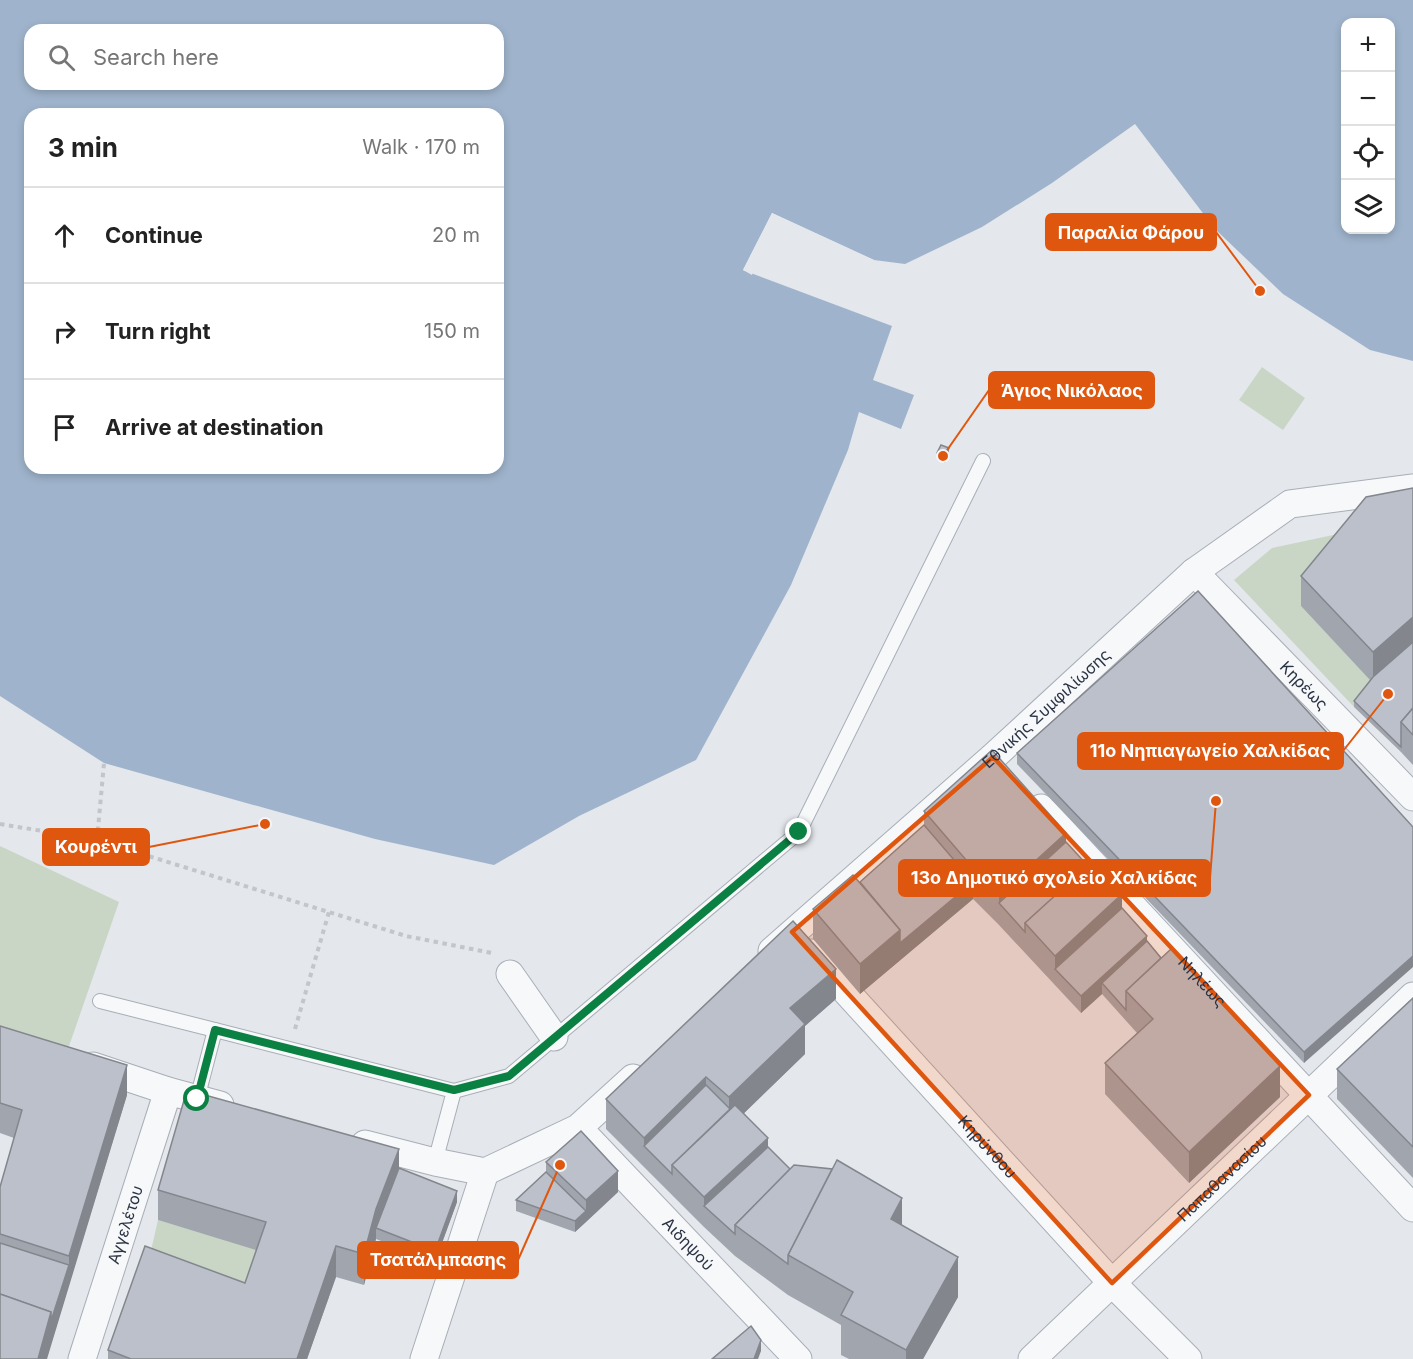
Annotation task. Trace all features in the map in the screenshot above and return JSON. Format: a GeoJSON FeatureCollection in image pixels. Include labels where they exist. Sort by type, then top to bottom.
{"type":"FeatureCollection","features":[{"type":"Feature","properties":{"kind":"street","name":"Εθνικής Συμφιλίωσης"},"geometry":{"type":"LineString","coordinates":[[758,964],[792,933],[1009,774],[1194,572],[1290,504],[1413,488]]}},
{"type":"Feature","properties":{"kind":"street","name":"Κηρέως"},"geometry":{"type":"LineString","coordinates":[[1194,572],[1413,797]]}},
{"type":"Feature","properties":{"kind":"street","name":"Νηλέως"},"geometry":{"type":"LineString","coordinates":[[1009,774],[1413,1208]]}},
{"type":"Feature","properties":{"kind":"street","name":"Κηρύνθου"},"geometry":{"type":"LineString","coordinates":[[792,933],[1112,1283],[1188,1359]]}},
{"type":"Feature","properties":{"kind":"street"},"geometry":{"type":"LineString","coordinates":[[503,964],[554,1037]]}},
{"type":"Feature","properties":{"kind":"street","name":"Παπαθανασίου"},"geometry":{"type":"LineString","coordinates":[[1032,1359],[1413,996]]}},
{"type":"Feature","properties":{"kind":"street"},"geometry":{"type":"LineString","coordinates":[[67,1058],[168,1091],[243,1111]]}},
{"type":"Feature","properties":{"kind":"street"},"geometry":{"type":"LineString","coordinates":[[344,1138],[435,1162],[485,1172],[578,1128],[655,1058]]}},
{"type":"Feature","properties":{"kind":"street","name":"Αγγελέτου"},"geometry":{"type":"LineString","coordinates":[[82,1359],[168,1091]]}},
{"type":"Feature","properties":{"kind":"street","name":"Αιδηψού"},"geometry":{"type":"LineString","coordinates":[[578,1128],[794,1358]]}},
{"type":"Feature","properties":{"kind":"street"},"geometry":{"type":"LineString","coordinates":[[424,1359],[485,1172]]}},
{"type":"Feature","properties":{"kind":"lane"},"geometry":{"type":"LineString","coordinates":[[100,1000],[454,1090],[509,1076],[799,832],[983,461]]}},
{"type":"Feature","properties":{"kind":"lane"},"geometry":{"type":"LineString","coordinates":[[197,1099],[215,1030]]}},
{"type":"Feature","properties":{"kind":"lane"},"geometry":{"type":"LineString","coordinates":[[435,1162],[454,1090]]}},
{"type":"Feature","properties":{"kind":"path"},"geometry":{"type":"LineString","coordinates":[[97,840],[104,763]]}},
{"type":"Feature","properties":{"kind":"path"},"geometry":{"type":"LineString","coordinates":[[0,824],[97,840],[503,964]]}},
{"type":"Feature","properties":{"kind":"path"},"geometry":{"type":"LineString","coordinates":[[290,1049],[329,912]]}},
{"type":"Feature","properties":{"kind":"highlighted area"},"geometry":{"type":"Polygon","coordinates":[[[993,757],[1309,1095],[1112,1283],[792,932],[993,757]]]}},
{"type":"Feature","properties":{"kind":"green space"},"geometry":{"type":"Polygon","coordinates":[[[1262,367],[1305,398],[1283,430],[1239,400],[1262,367]]]}},
{"type":"Feature","properties":{"kind":"green space"},"geometry":{"type":"Polygon","coordinates":[[[1366,528],[1301,606],[1373,682],[1354,707],[1234,580],[1272,548],[1366,528]]]}},
{"type":"Feature","properties":{"kind":"green space"},"geometry":{"type":"Polygon","coordinates":[[[0,846],[119,902],[68,1049],[0,1026],[0,846]]]}},
{"type":"Feature","properties":{"kind":"green space"},"geometry":{"type":"Polygon","coordinates":[[[158,1220],[266,1252],[245,1313],[145,1277],[158,1220]]]}},
{"type":"Feature","properties":{"kind":"water"},"geometry":{"type":"Polygon","coordinates":[[[0,0],[1413,0],[1413,361],[1370,350],[1283,294],[1215,229],[1135,124],[1052,183],[982,227],[905,264],[874,260],[772,213],[743,270],[892,326],[873,380],[914,395],[901,429],[859,412],[848,450],[791,585],[696,760],[579,816],[494,865],[375,839],[104,763],[0,696],[0,0]]]}},
{"type":"Feature","properties":{"kind":"pier"},"geometry":{"type":"Polygon","coordinates":[[[772,213],[874,260],[873,263],[773,217],[747,269],[753,272],[752,275],[743,270],[772,213]]]}},
{"type":"Feature","properties":{"kind":"building"},"geometry":{"type":"Polygon","coordinates":[[[941,445],[949,448],[945,457],[937,453],[941,445]]]}},
{"type":"Feature","properties":{"kind":"building"},"geometry":{"type":"Polygon","coordinates":[[[1413,488],[1413,617],[1373,652],[1301,576],[1366,497],[1413,488]]]}},
{"type":"Feature","properties":{"kind":"building"},"geometry":{"type":"Polygon","coordinates":[[[1198,591],[1413,827],[1413,956],[1304,1052],[1017,753],[1198,591]]]}},
{"type":"Feature","properties":{"kind":"building"},"geometry":{"type":"Polygon","coordinates":[[[1413,642],[1413,708],[1401,722],[1401,747],[1354,701],[1373,677],[1413,642]]]}},
{"type":"Feature","properties":{"kind":"building"},"geometry":{"type":"Polygon","coordinates":[[[1413,708],[1413,735],[1401,722],[1413,708]]]}},
{"type":"Feature","properties":{"kind":"building"},"geometry":{"type":"Polygon","coordinates":[[[992,750],[1066,833],[999,894],[973,868],[924,811],[992,750]]]}},
{"type":"Feature","properties":{"kind":"building"},"geometry":{"type":"Polygon","coordinates":[[[924,825],[973,882],[900,943],[900,930],[860,882],[924,825]]]}},
{"type":"Feature","properties":{"kind":"building"},"geometry":{"type":"Polygon","coordinates":[[[1066,842],[1088,866],[1025,923],[1025,932],[999,903],[1066,842]]]}},
{"type":"Feature","properties":{"kind":"building"},"geometry":{"type":"Polygon","coordinates":[[[1092,862],[1122,894],[1055,956],[1025,923],[1092,862]]]}},
{"type":"Feature","properties":{"kind":"building"},"geometry":{"type":"Polygon","coordinates":[[[853,875],[900,930],[860,964],[813,909],[853,875]]]}},
{"type":"Feature","properties":{"kind":"building"},"geometry":{"type":"Polygon","coordinates":[[[1122,908],[1147,936],[1081,996],[1055,969],[1122,908]]]}},
{"type":"Feature","properties":{"kind":"building"},"geometry":{"type":"Polygon","coordinates":[[[793,921],[836,969],[790,1008],[805,1024],[729,1097],[706,1077],[644,1138],[606,1099],[793,921]]]}},
{"type":"Feature","properties":{"kind":"building"},"geometry":{"type":"Polygon","coordinates":[[[1147,941],[1161,958],[1126,991],[1126,1010],[1102,983],[1147,941]]]}},
{"type":"Feature","properties":{"kind":"building"},"geometry":{"type":"Polygon","coordinates":[[[1171,949],[1280,1066],[1189,1152],[1105,1063],[1153,1019],[1126,991],[1171,949]]]}},
{"type":"Feature","properties":{"kind":"building"},"geometry":{"type":"Polygon","coordinates":[[[1413,998],[1413,1147],[1337,1069],[1413,998]]]}},
{"type":"Feature","properties":{"kind":"building"},"geometry":{"type":"Polygon","coordinates":[[[0,1026],[127,1065],[69,1256],[0,1234],[0,1187],[22,1110],[0,1103],[0,1026]]]}},
{"type":"Feature","properties":{"kind":"building"},"geometry":{"type":"Polygon","coordinates":[[[706,1085],[730,1109],[672,1165],[672,1174],[644,1146],[706,1085]]]}},
{"type":"Feature","properties":{"kind":"building"},"geometry":{"type":"Polygon","coordinates":[[[187,1090],[399,1149],[376,1209],[364,1254],[336,1246],[297,1359],[131,1359],[108,1350],[145,1246],[245,1283],[266,1222],[158,1190],[187,1090]]]}},
{"type":"Feature","properties":{"kind":"building"},"geometry":{"type":"Polygon","coordinates":[[[735,1105],[768,1138],[704,1197],[672,1165],[735,1105]]]}},
{"type":"Feature","properties":{"kind":"building"},"geometry":{"type":"Polygon","coordinates":[[[581,1131],[618,1171],[586,1200],[546,1162],[581,1131]]]}},
{"type":"Feature","properties":{"kind":"building"},"geometry":{"type":"Polygon","coordinates":[[[768,1147],[790,1169],[735,1225],[735,1234],[704,1206],[768,1147]]]}},
{"type":"Feature","properties":{"kind":"building"},"geometry":{"type":"Polygon","coordinates":[[[837,1160],[902,1198],[891,1219],[958,1257],[906,1350],[841,1315],[853,1292],[788,1255],[837,1160]]]}},
{"type":"Feature","properties":{"kind":"building"},"geometry":{"type":"Polygon","coordinates":[[[794,1165],[832,1169],[788,1255],[788,1264],[735,1225],[794,1165]]]}},
{"type":"Feature","properties":{"kind":"building"},"geometry":{"type":"Polygon","coordinates":[[[399,1168],[457,1191],[435,1251],[376,1228],[399,1168]]]}},
{"type":"Feature","properties":{"kind":"building"},"geometry":{"type":"Polygon","coordinates":[[[546,1172],[586,1211],[575,1221],[516,1200],[546,1172]]]}},
{"type":"Feature","properties":{"kind":"building"},"geometry":{"type":"Polygon","coordinates":[[[0,1243],[69,1265],[51,1321],[51,1312],[0,1294],[0,1243]]]}},
{"type":"Feature","properties":{"kind":"building"},"geometry":{"type":"Polygon","coordinates":[[[0,1294],[51,1312],[38,1359],[0,1359],[0,1294]]]}},
{"type":"Feature","properties":{"kind":"building"},"geometry":{"type":"Polygon","coordinates":[[[751,1326],[761,1340],[754,1359],[712,1359],[751,1326]]]}},
{"type":"Feature","properties":{"kind":"place","name":"Παραλία Φάρου"},"geometry":{"type":"Point","coordinates":[1260,291]}},
{"type":"Feature","properties":{"kind":"place","name":"Άγιος Νικόλαος"},"geometry":{"type":"Point","coordinates":[943,456]}},
{"type":"Feature","properties":{"kind":"place","name":"11ο Νηπιαγωγείο Χαλκίδας"},"geometry":{"type":"Point","coordinates":[1388,694]}},
{"type":"Feature","properties":{"kind":"place","name":"13ο Δημοτικό σχολείο Χαλκίδας"},"geometry":{"type":"Point","coordinates":[1216,801]}},
{"type":"Feature","properties":{"kind":"place","name":"Κουρέντι"},"geometry":{"type":"Point","coordinates":[265,824]}},
{"type":"Feature","properties":{"kind":"place","name":"Τσατάλμπασης"},"geometry":{"type":"Point","coordinates":[560,1165]}},
{"type":"Feature","properties":{"kind":"route"},"geometry":{"type":"LineString","coordinates":[[197,1099],[215,1030],[454,1090],[509,1076],[799,832]]}}]}
